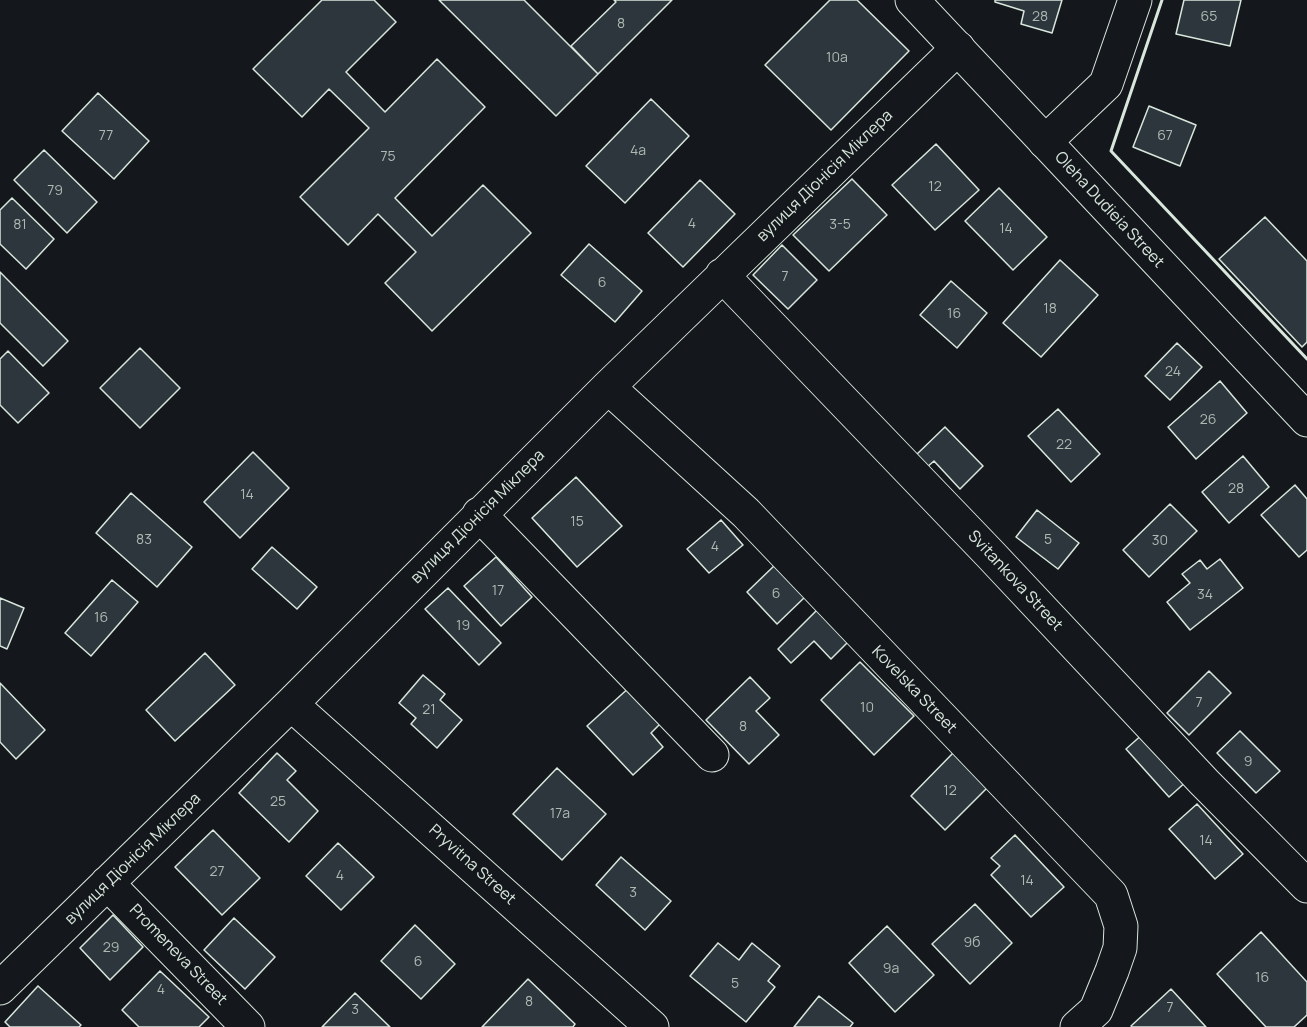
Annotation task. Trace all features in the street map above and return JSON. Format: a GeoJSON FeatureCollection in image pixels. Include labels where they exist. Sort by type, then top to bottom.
{"type":"FeatureCollection","features":[{"type":"Feature","properties":{"kind":"street","name":"Oleha Dudieia Street"},"geometry":{"type":"LineString","coordinates":[[912,0],[1307,420]]}},
{"type":"Feature","properties":{"kind":"street"},"geometry":{"type":"LineString","coordinates":[[1045,142],[1106,84],[1135,0]]}},
{"type":"Feature","properties":{"kind":"street","name":"вулиця Діонісія Міклера"},"geometry":{"type":"LineString","coordinates":[[0,988],[291,704],[479,514],[722,275],[958,48]]}},
{"type":"Feature","properties":{"kind":"street","name":"Svitankova Street"},"geometry":{"type":"LineString","coordinates":[[722,275],[990,554],[1204,782],[1307,886]]}},
{"type":"Feature","properties":{"kind":"street","name":"Kovelska Street"},"geometry":{"type":"LineString","coordinates":[[608,387],[746,513],[1111,895],[1121,926],[1120,948],[1096,1010],[1077,1027]]}},
{"type":"Feature","properties":{"kind":"street"},"geometry":{"type":"LineString","coordinates":[[479,514],[712,755]]}},
{"type":"Feature","properties":{"kind":"street","name":"Pryvitna Street"},"geometry":{"type":"LineString","coordinates":[[291,704],[652,1027]]}},
{"type":"Feature","properties":{"kind":"street","name":"Promeneva Street"},"geometry":{"type":"LineString","coordinates":[[107,883],[248,1027]]}},
{"type":"Feature","properties":{"kind":"building"},"geometry":{"type":"Polygon","coordinates":[[[322,0],[374,0],[396,22],[346,72],[385,112],[437,59],[485,107],[395,198],[432,236],[483,185],[531,233],[432,331],[385,283],[416,252],[378,214],[348,245],[300,197],[369,128],[329,89],[302,117],[253,69],[322,0]]]}},
{"type":"Feature","properties":{"kind":"building"},"geometry":{"type":"Polygon","coordinates":[[[439,0],[524,0],[598,74],[556,116],[439,0]]]}},
{"type":"Feature","properties":{"kind":"building"},"geometry":{"type":"Polygon","coordinates":[[[614,0],[672,0],[598,74],[571,46],[616,2],[614,0]]]}},
{"type":"Feature","properties":{"kind":"building"},"geometry":{"type":"Polygon","coordinates":[[[830,0],[857,0],[909,51],[831,130],[765,65],[830,0]]]}},
{"type":"Feature","properties":{"kind":"building"},"geometry":{"type":"Polygon","coordinates":[[[995,0],[1062,0],[1052,33],[1021,24],[1024,11],[995,2],[995,0]]]}},
{"type":"Feature","properties":{"kind":"building"},"geometry":{"type":"Polygon","coordinates":[[[1184,0],[1241,0],[1230,46],[1176,34],[1184,0]]]}},
{"type":"Feature","properties":{"kind":"building"},"geometry":{"type":"Polygon","coordinates":[[[98,93],[149,141],[114,179],[62,131],[98,93]]]}},
{"type":"Feature","properties":{"kind":"building"},"geometry":{"type":"Polygon","coordinates":[[[651,99],[689,136],[625,203],[586,166],[651,99]]]}},
{"type":"Feature","properties":{"kind":"building"},"geometry":{"type":"Polygon","coordinates":[[[1149,106],[1196,125],[1180,166],[1133,147],[1149,106]]]}},
{"type":"Feature","properties":{"kind":"building"},"geometry":{"type":"Polygon","coordinates":[[[936,144],[979,190],[935,230],[892,185],[936,144]]]}},
{"type":"Feature","properties":{"kind":"building"},"geometry":{"type":"Polygon","coordinates":[[[44,150],[97,202],[67,233],[14,180],[44,150]]]}},
{"type":"Feature","properties":{"kind":"building"},"geometry":{"type":"Polygon","coordinates":[[[852,179],[887,215],[829,271],[793,235],[852,179]]]}},
{"type":"Feature","properties":{"kind":"building"},"geometry":{"type":"Polygon","coordinates":[[[700,180],[735,214],[683,267],[648,233],[700,180]]]}},
{"type":"Feature","properties":{"kind":"building"},"geometry":{"type":"Polygon","coordinates":[[[999,188],[1047,237],[1013,270],[965,221],[999,188]]]}},
{"type":"Feature","properties":{"kind":"building"},"geometry":{"type":"Polygon","coordinates":[[[12,198],[54,239],[26,269],[0,244],[0,210],[12,198]]]}},
{"type":"Feature","properties":{"kind":"building"},"geometry":{"type":"Polygon","coordinates":[[[1265,217],[1307,261],[1307,342],[1302,347],[1219,259],[1265,217]]]}},
{"type":"Feature","properties":{"kind":"building"},"geometry":{"type":"Polygon","coordinates":[[[589,244],[642,291],[615,322],[561,275],[589,244]]]}},
{"type":"Feature","properties":{"kind":"building"},"geometry":{"type":"Polygon","coordinates":[[[782,245],[817,280],[788,309],[753,275],[782,245]]]}},
{"type":"Feature","properties":{"kind":"building"},"geometry":{"type":"Polygon","coordinates":[[[1060,260],[1098,295],[1041,357],[1003,323],[1060,260]]]}},
{"type":"Feature","properties":{"kind":"building"},"geometry":{"type":"Polygon","coordinates":[[[0,272],[68,341],[43,366],[0,323],[0,272]]]}},
{"type":"Feature","properties":{"kind":"building"},"geometry":{"type":"Polygon","coordinates":[[[951,281],[987,313],[957,348],[920,315],[951,281]]]}},
{"type":"Feature","properties":{"kind":"building"},"geometry":{"type":"Polygon","coordinates":[[[1177,343],[1202,367],[1170,400],[1145,376],[1177,343]]]}},
{"type":"Feature","properties":{"kind":"building"},"geometry":{"type":"Polygon","coordinates":[[[140,348],[180,388],[140,428],[100,388],[140,348]]]}},
{"type":"Feature","properties":{"kind":"building"},"geometry":{"type":"Polygon","coordinates":[[[8,351],[49,393],[18,423],[0,405],[0,359],[8,351]]]}},
{"type":"Feature","properties":{"kind":"building"},"geometry":{"type":"Polygon","coordinates":[[[1220,381],[1247,413],[1196,459],[1168,427],[1220,381]]]}},
{"type":"Feature","properties":{"kind":"building"},"geometry":{"type":"Polygon","coordinates":[[[1058,409],[1100,454],[1071,482],[1028,436],[1058,409]]]}},
{"type":"Feature","properties":{"kind":"building"},"geometry":{"type":"Polygon","coordinates":[[[945,427],[983,466],[960,489],[934,461],[926,468],[915,456],[945,427]]]}},
{"type":"Feature","properties":{"kind":"building"},"geometry":{"type":"Polygon","coordinates":[[[253,452],[289,488],[240,538],[204,502],[253,452]]]}},
{"type":"Feature","properties":{"kind":"building"},"geometry":{"type":"Polygon","coordinates":[[[1243,456],[1269,487],[1229,523],[1202,492],[1243,456]]]}},
{"type":"Feature","properties":{"kind":"building"},"geometry":{"type":"Polygon","coordinates":[[[576,477],[622,526],[577,567],[532,518],[576,477]]]}},
{"type":"Feature","properties":{"kind":"building"},"geometry":{"type":"Polygon","coordinates":[[[1295,485],[1307,499],[1307,550],[1299,557],[1261,515],[1295,485]]]}},
{"type":"Feature","properties":{"kind":"building"},"geometry":{"type":"Polygon","coordinates":[[[131,493],[192,547],[157,587],[96,533],[131,493]]]}},
{"type":"Feature","properties":{"kind":"building"},"geometry":{"type":"Polygon","coordinates":[[[1170,504],[1197,531],[1149,577],[1123,550],[1170,504]]]}},
{"type":"Feature","properties":{"kind":"building"},"geometry":{"type":"Polygon","coordinates":[[[1037,510],[1079,543],[1058,569],[1016,537],[1037,510]]]}},
{"type":"Feature","properties":{"kind":"building"},"geometry":{"type":"Polygon","coordinates":[[[721,520],[743,545],[709,573],[687,549],[721,520]]]}},
{"type":"Feature","properties":{"kind":"building"},"geometry":{"type":"Polygon","coordinates":[[[272,547],[317,587],[297,609],[252,569],[272,547]]]}},
{"type":"Feature","properties":{"kind":"building"},"geometry":{"type":"Polygon","coordinates":[[[496,557],[532,597],[501,626],[464,586],[496,557]]]}},
{"type":"Feature","properties":{"kind":"building"},"geometry":{"type":"Polygon","coordinates":[[[1220,559],[1243,588],[1190,630],[1167,602],[1190,583],[1182,574],[1200,560],[1207,569],[1220,559]]]}},
{"type":"Feature","properties":{"kind":"building"},"geometry":{"type":"Polygon","coordinates":[[[776,564],[806,596],[777,624],[747,592],[776,564]]]}},
{"type":"Feature","properties":{"kind":"building"},"geometry":{"type":"Polygon","coordinates":[[[112,580],[138,602],[91,656],[65,633],[112,580]]]}},
{"type":"Feature","properties":{"kind":"building"},"geometry":{"type":"Polygon","coordinates":[[[448,588],[501,643],[479,665],[425,609],[448,588]]]}},
{"type":"Feature","properties":{"kind":"building"},"geometry":{"type":"Polygon","coordinates":[[[0,598],[24,608],[7,649],[0,646],[0,598]]]}},
{"type":"Feature","properties":{"kind":"building"},"geometry":{"type":"Polygon","coordinates":[[[818,609],[849,641],[831,659],[814,641],[791,663],[778,649],[818,609]]]}},
{"type":"Feature","properties":{"kind":"building"},"geometry":{"type":"Polygon","coordinates":[[[205,653],[235,685],[175,741],[146,710],[205,653]]]}},
{"type":"Feature","properties":{"kind":"building"},"geometry":{"type":"Polygon","coordinates":[[[860,662],[914,716],[874,755],[821,700],[860,662]]]}},
{"type":"Feature","properties":{"kind":"building"},"geometry":{"type":"Polygon","coordinates":[[[1209,671],[1231,693],[1189,735],[1167,713],[1209,671]]]}},
{"type":"Feature","properties":{"kind":"building"},"geometry":{"type":"Polygon","coordinates":[[[423,675],[445,694],[440,700],[462,720],[437,748],[411,724],[416,718],[399,703],[423,675]]]}},
{"type":"Feature","properties":{"kind":"building"},"geometry":{"type":"Polygon","coordinates":[[[750,677],[770,698],[756,711],[779,735],[749,764],[706,720],[750,677]]]}},
{"type":"Feature","properties":{"kind":"building"},"geometry":{"type":"Polygon","coordinates":[[[0,683],[45,730],[16,759],[0,742],[0,683]]]}},
{"type":"Feature","properties":{"kind":"building"},"geometry":{"type":"Polygon","coordinates":[[[632,685],[664,720],[651,733],[663,747],[633,775],[587,726],[632,685]]]}},
{"type":"Feature","properties":{"kind":"building"},"geometry":{"type":"Polygon","coordinates":[[[1240,731],[1280,771],[1256,793],[1217,753],[1240,731]]]}},
{"type":"Feature","properties":{"kind":"building"},"geometry":{"type":"Polygon","coordinates":[[[1144,733],[1187,781],[1169,797],[1126,749],[1144,733]]]}},
{"type":"Feature","properties":{"kind":"building"},"geometry":{"type":"Polygon","coordinates":[[[954,752],[989,786],[945,830],[911,796],[954,752]]]}},
{"type":"Feature","properties":{"kind":"building"},"geometry":{"type":"Polygon","coordinates":[[[277,753],[296,771],[287,780],[318,811],[289,842],[239,793],[277,753]]]}},
{"type":"Feature","properties":{"kind":"building"},"geometry":{"type":"Polygon","coordinates":[[[557,768],[606,814],[562,860],[513,814],[557,768]]]}},
{"type":"Feature","properties":{"kind":"building"},"geometry":{"type":"Polygon","coordinates":[[[1197,804],[1243,854],[1215,879],[1169,829],[1197,804]]]}},
{"type":"Feature","properties":{"kind":"building"},"geometry":{"type":"Polygon","coordinates":[[[213,830],[260,878],[222,915],[175,867],[213,830]]]}},
{"type":"Feature","properties":{"kind":"building"},"geometry":{"type":"Polygon","coordinates":[[[1015,835],[1064,887],[1031,917],[991,875],[1000,866],[991,858],[1015,835]]]}},
{"type":"Feature","properties":{"kind":"building"},"geometry":{"type":"Polygon","coordinates":[[[338,843],[374,877],[341,910],[306,876],[338,843]]]}},
{"type":"Feature","properties":{"kind":"building"},"geometry":{"type":"Polygon","coordinates":[[[621,857],[671,901],[645,930],[596,885],[621,857]]]}},
{"type":"Feature","properties":{"kind":"building"},"geometry":{"type":"Polygon","coordinates":[[[975,904],[1012,943],[970,984],[932,944],[975,904]]]}},
{"type":"Feature","properties":{"kind":"building"},"geometry":{"type":"Polygon","coordinates":[[[113,915],[143,947],[110,980],[80,948],[113,915]]]}},
{"type":"Feature","properties":{"kind":"building"},"geometry":{"type":"Polygon","coordinates":[[[234,918],[275,957],[245,989],[204,950],[234,918]]]}},
{"type":"Feature","properties":{"kind":"building"},"geometry":{"type":"Polygon","coordinates":[[[415,925],[455,964],[421,999],[381,961],[415,925]]]}},
{"type":"Feature","properties":{"kind":"building"},"geometry":{"type":"Polygon","coordinates":[[[887,926],[934,975],[895,1012],[849,963],[887,926]]]}},
{"type":"Feature","properties":{"kind":"building"},"geometry":{"type":"Polygon","coordinates":[[[1261,932],[1307,982],[1307,1015],[1294,1027],[1266,1027],[1217,974],[1261,932]]]}},
{"type":"Feature","properties":{"kind":"building"},"geometry":{"type":"Polygon","coordinates":[[[718,943],[739,960],[752,943],[780,966],[768,981],[775,987],[746,1022],[690,976],[718,943]]]}},
{"type":"Feature","properties":{"kind":"building"},"geometry":{"type":"Polygon","coordinates":[[[160,971],[209,1017],[199,1027],[139,1027],[122,1010],[160,971]]]}},
{"type":"Feature","properties":{"kind":"building"},"geometry":{"type":"Polygon","coordinates":[[[528,979],[575,1024],[573,1027],[482,1027],[528,979]]]}},
{"type":"Feature","properties":{"kind":"building"},"geometry":{"type":"Polygon","coordinates":[[[38,986],[81,1025],[79,1027],[10,1027],[5,1022],[38,986]]]}},
{"type":"Feature","properties":{"kind":"building"},"geometry":{"type":"Polygon","coordinates":[[[1171,989],[1206,1027],[1131,1026],[1171,989]]]}},
{"type":"Feature","properties":{"kind":"building"},"geometry":{"type":"Polygon","coordinates":[[[355,993],[390,1027],[322,1027],[355,993]]]}},
{"type":"Feature","properties":{"kind":"building"},"geometry":{"type":"Polygon","coordinates":[[[819,996],[853,1023],[850,1027],[794,1027],[819,996]]]}},
{"type":"Feature","properties":{"kind":"wall"},"geometry":{"type":"LineString","coordinates":[[1162,0],[1111,151],[1307,359]]}}]}
